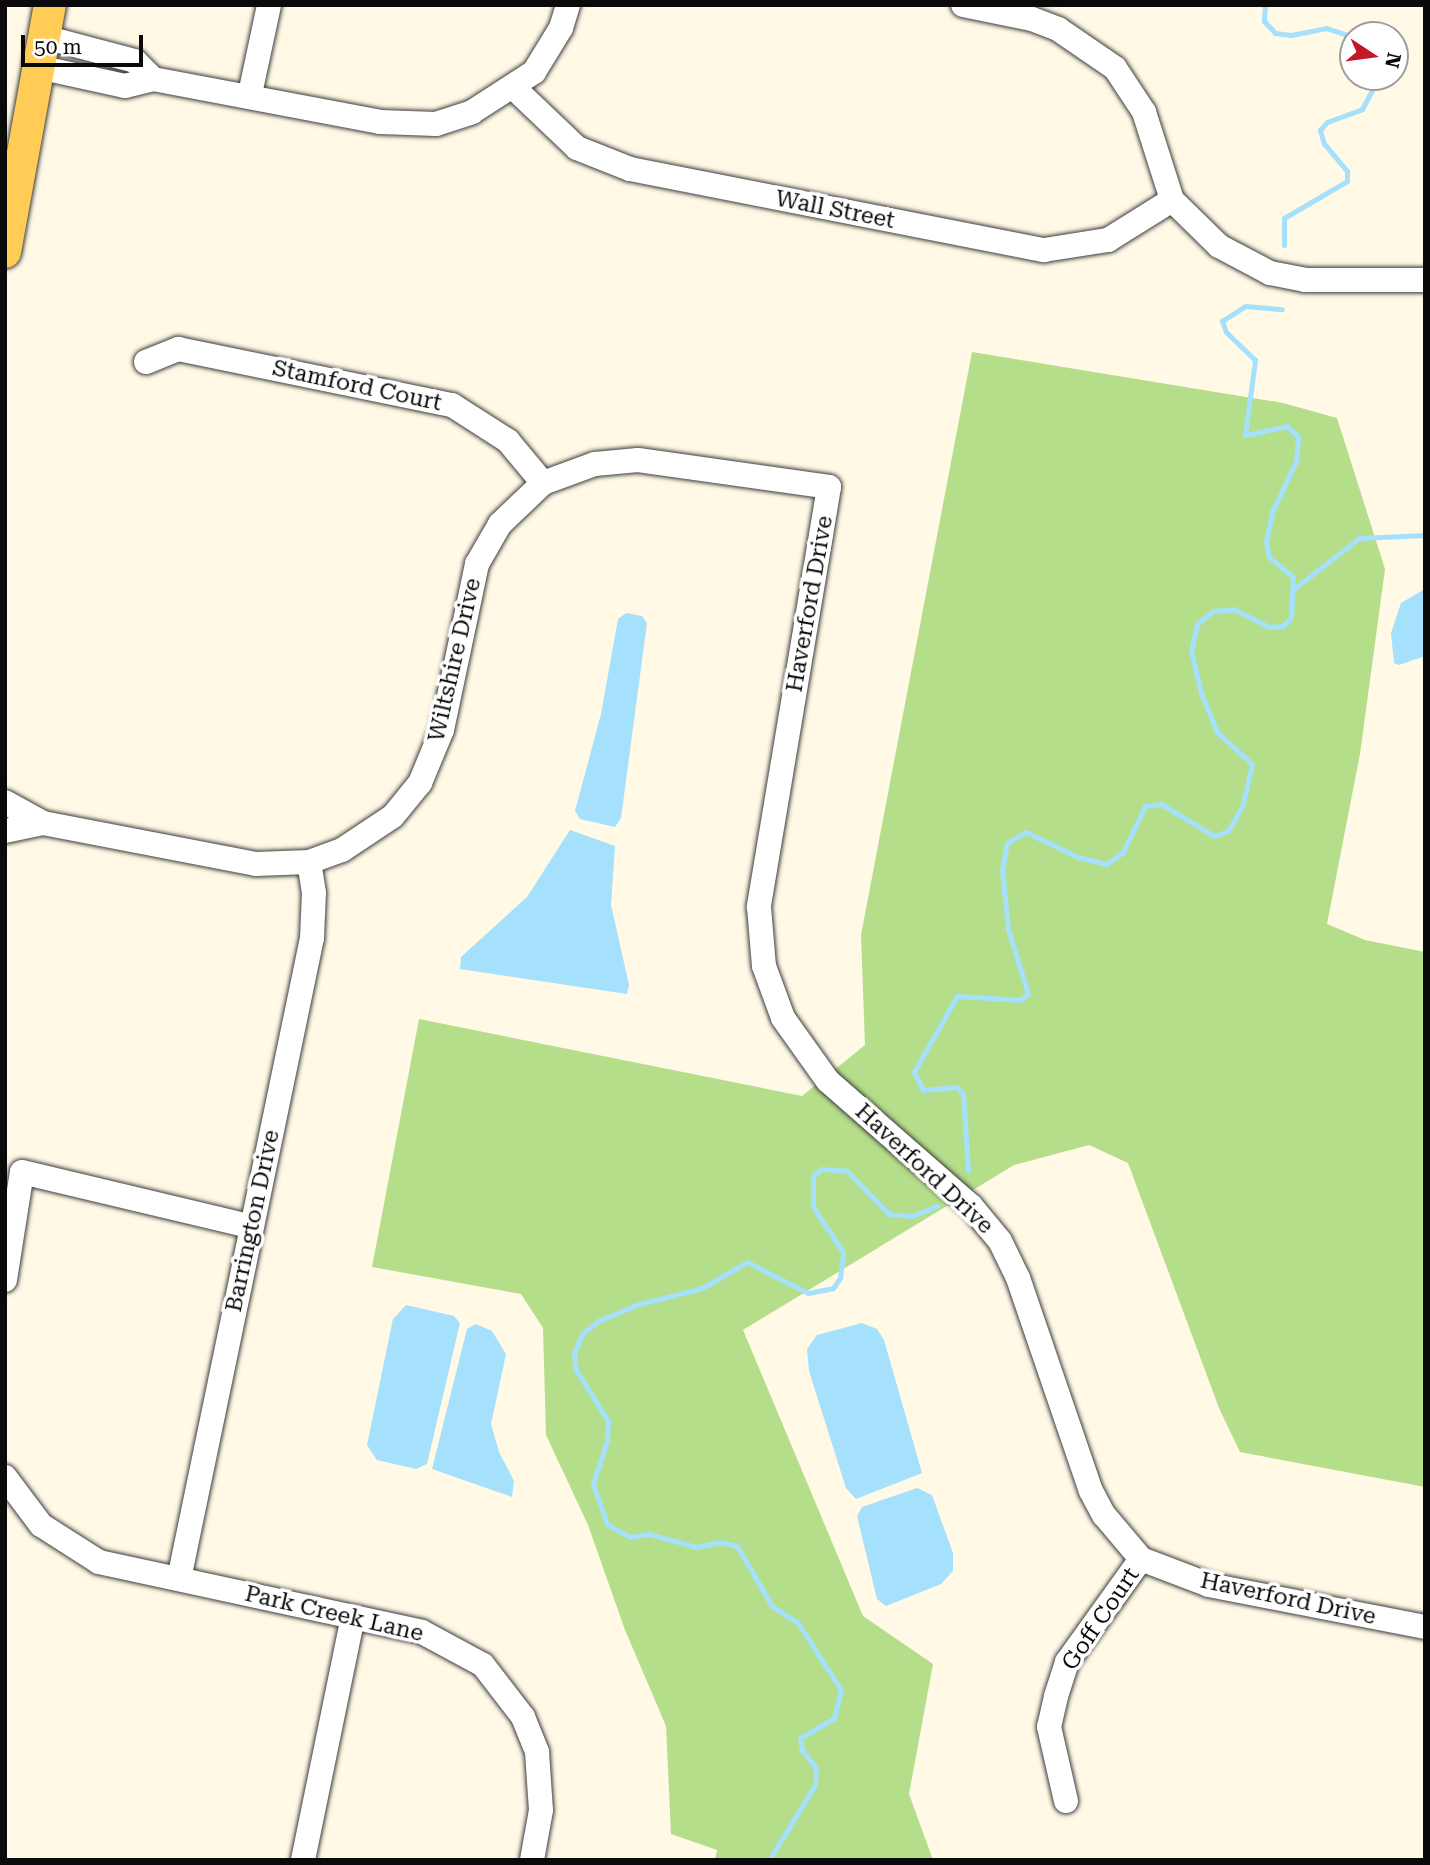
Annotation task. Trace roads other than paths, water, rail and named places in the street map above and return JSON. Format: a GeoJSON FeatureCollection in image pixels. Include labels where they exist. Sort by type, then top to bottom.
{"type":"FeatureCollection","features":[{"type":"Feature","properties":{"kind":"main road"},"geometry":{"type":"LineString","coordinates":[[5,253],[50,5]]}},
{"type":"Feature","properties":{"kind":"street"},"geometry":{"type":"LineString","coordinates":[[250,94],[269,5]]}},
{"type":"Feature","properties":{"kind":"street"},"geometry":{"type":"LineString","coordinates":[[41,52],[125,86],[153,79],[250,94],[380,121],[422,125],[454,120],[514,88],[534,72],[548,53],[568,5]]}},
{"type":"Feature","properties":{"kind":"street"},"geometry":{"type":"LineString","coordinates":[[963,5],[1032,19],[1058,29],[1115,68],[1144,112],[1172,200],[1219,246],[1270,273],[1305,280],[1425,280]]}},
{"type":"Feature","properties":{"kind":"street","name":"Wall Street"},"geometry":{"type":"LineString","coordinates":[[514,88],[577,148],[630,169],[1044,250],[1108,240],[1172,200]]}},
{"type":"Feature","properties":{"kind":"street","name":"Stamford Court"},"geometry":{"type":"LineString","coordinates":[[146,362],[178,349],[426,397],[452,405],[494,429],[543,483]]}},
{"type":"Feature","properties":{"kind":"street","name":"Wiltshire Drive"},"geometry":{"type":"LineString","coordinates":[[5,802],[43,823],[256,864],[309,862],[360,841],[393,816],[420,783],[442,730],[477,564],[500,524],[543,483],[595,464],[638,460],[829,487]]}},
{"type":"Feature","properties":{"kind":"street","name":"Haverford Drive"},"geometry":{"type":"LineString","coordinates":[[829,487],[759,907],[770,987],[783,1018],[814,1065],[971,1206],[1000,1241],[1018,1278],[1091,1491],[1104,1515],[1141,1559],[1209,1586],[1425,1627]]}},
{"type":"Feature","properties":{"kind":"street","name":"Wiltshire Drive"},"geometry":{"type":"LineString","coordinates":[[5,831],[43,823]]}},
{"type":"Feature","properties":{"kind":"street","name":"Barrington Drive"},"geometry":{"type":"LineString","coordinates":[[179,1579],[312,938],[314,892],[309,862]]}},
{"type":"Feature","properties":{"kind":"street"},"geometry":{"type":"LineString","coordinates":[[5,1279],[22,1172],[252,1227]]}},
{"type":"Feature","properties":{"kind":"street","name":"Park Creek Lane"},"geometry":{"type":"LineString","coordinates":[[5,1477],[31,1516],[69,1547],[119,1568],[422,1632],[482,1665],[512,1699],[531,1734],[540,1773],[541,1810],[532,1860]]}},
{"type":"Feature","properties":{"kind":"street","name":"Goff Court"},"geometry":{"type":"LineString","coordinates":[[1066,1801],[1049,1727],[1056,1696],[1067,1662],[1141,1559]]}},
{"type":"Feature","properties":{"kind":"street"},"geometry":{"type":"LineString","coordinates":[[303,1860],[353,1617]]}},
{"type":"Feature","properties":{"kind":"water"},"geometry":{"type":"Polygon","coordinates":[[[1425,589],[1425,656],[1399,665],[1394,663],[1391,633],[1401,603],[1425,589]]]}},
{"type":"Feature","properties":{"kind":"water"},"geometry":{"type":"Polygon","coordinates":[[[626,613],[642,616],[647,623],[621,818],[615,827],[580,819],[575,811],[601,714],[618,619],[626,613]]]}},
{"type":"Feature","properties":{"kind":"water"},"geometry":{"type":"Polygon","coordinates":[[[570,830],[615,846],[611,905],[629,985],[627,994],[460,969],[461,957],[527,897],[570,830]]]}},
{"type":"Feature","properties":{"kind":"water"},"geometry":{"type":"Polygon","coordinates":[[[406,1305],[454,1316],[460,1323],[427,1464],[416,1469],[377,1460],[367,1445],[393,1319],[406,1305]]]}},
{"type":"Feature","properties":{"kind":"water"},"geometry":{"type":"Polygon","coordinates":[[[862,1323],[877,1329],[884,1340],[922,1473],[856,1499],[846,1488],[809,1371],[807,1349],[817,1335],[862,1323]]]}},
{"type":"Feature","properties":{"kind":"water"},"geometry":{"type":"Polygon","coordinates":[[[476,1324],[492,1331],[506,1354],[491,1424],[499,1452],[514,1481],[512,1497],[432,1469],[467,1329],[476,1324]]]}},
{"type":"Feature","properties":{"kind":"water"},"geometry":{"type":"Polygon","coordinates":[[[917,1488],[932,1495],[953,1553],[953,1571],[941,1584],[886,1606],[877,1599],[857,1516],[862,1507],[917,1488]]]}},
{"type":"Feature","properties":{"kind":"waterway"},"geometry":{"type":"LineString","coordinates":[[1265,5],[1264,21],[1275,33],[1291,35],[1326,28],[1339,32]]}},
{"type":"Feature","properties":{"kind":"waterway"},"geometry":{"type":"LineString","coordinates":[[1284,245],[1284,218],[1347,181],[1347,171],[1324,144],[1320,130],[1327,122],[1362,109],[1372,91]]}},
{"type":"Feature","properties":{"kind":"waterway"},"geometry":{"type":"LineString","coordinates":[[968,1170],[963,1094],[957,1087],[923,1090],[914,1072],[957,996],[1020,1000],[1028,994],[1008,929],[1002,871],[1007,843],[1026,832],[1078,857],[1107,864],[1123,852],[1145,806],[1161,804],[1214,836],[1228,831],[1242,807],[1252,764],[1217,732],[1201,693],[1191,651],[1197,624],[1213,611],[1234,609],[1269,627],[1283,626],[1291,617],[1293,577],[1269,557],[1266,541],[1272,512],[1296,461],[1298,437],[1287,426],[1245,435],[1255,360],[1226,332],[1222,321],[1245,306],[1282,309]]}},
{"type":"Feature","properties":{"kind":"waterway"},"geometry":{"type":"LineString","coordinates":[[1295,588],[1359,538],[1425,535]]}},
{"type":"Feature","properties":{"kind":"waterway"},"geometry":{"type":"LineString","coordinates":[[769,1860],[815,1785],[816,1768],[802,1750],[800,1738],[834,1718],[841,1690],[798,1623],[772,1606],[737,1546],[720,1542],[696,1547],[649,1534],[630,1537],[607,1524],[593,1484],[607,1440],[608,1421],[576,1370],[574,1353],[582,1334],[598,1321],[636,1305],[702,1288],[747,1262],[808,1293],[833,1288],[840,1278],[843,1252],[813,1207],[813,1176],[821,1169],[847,1171],[889,1214],[912,1216],[937,1206]]}}]}
